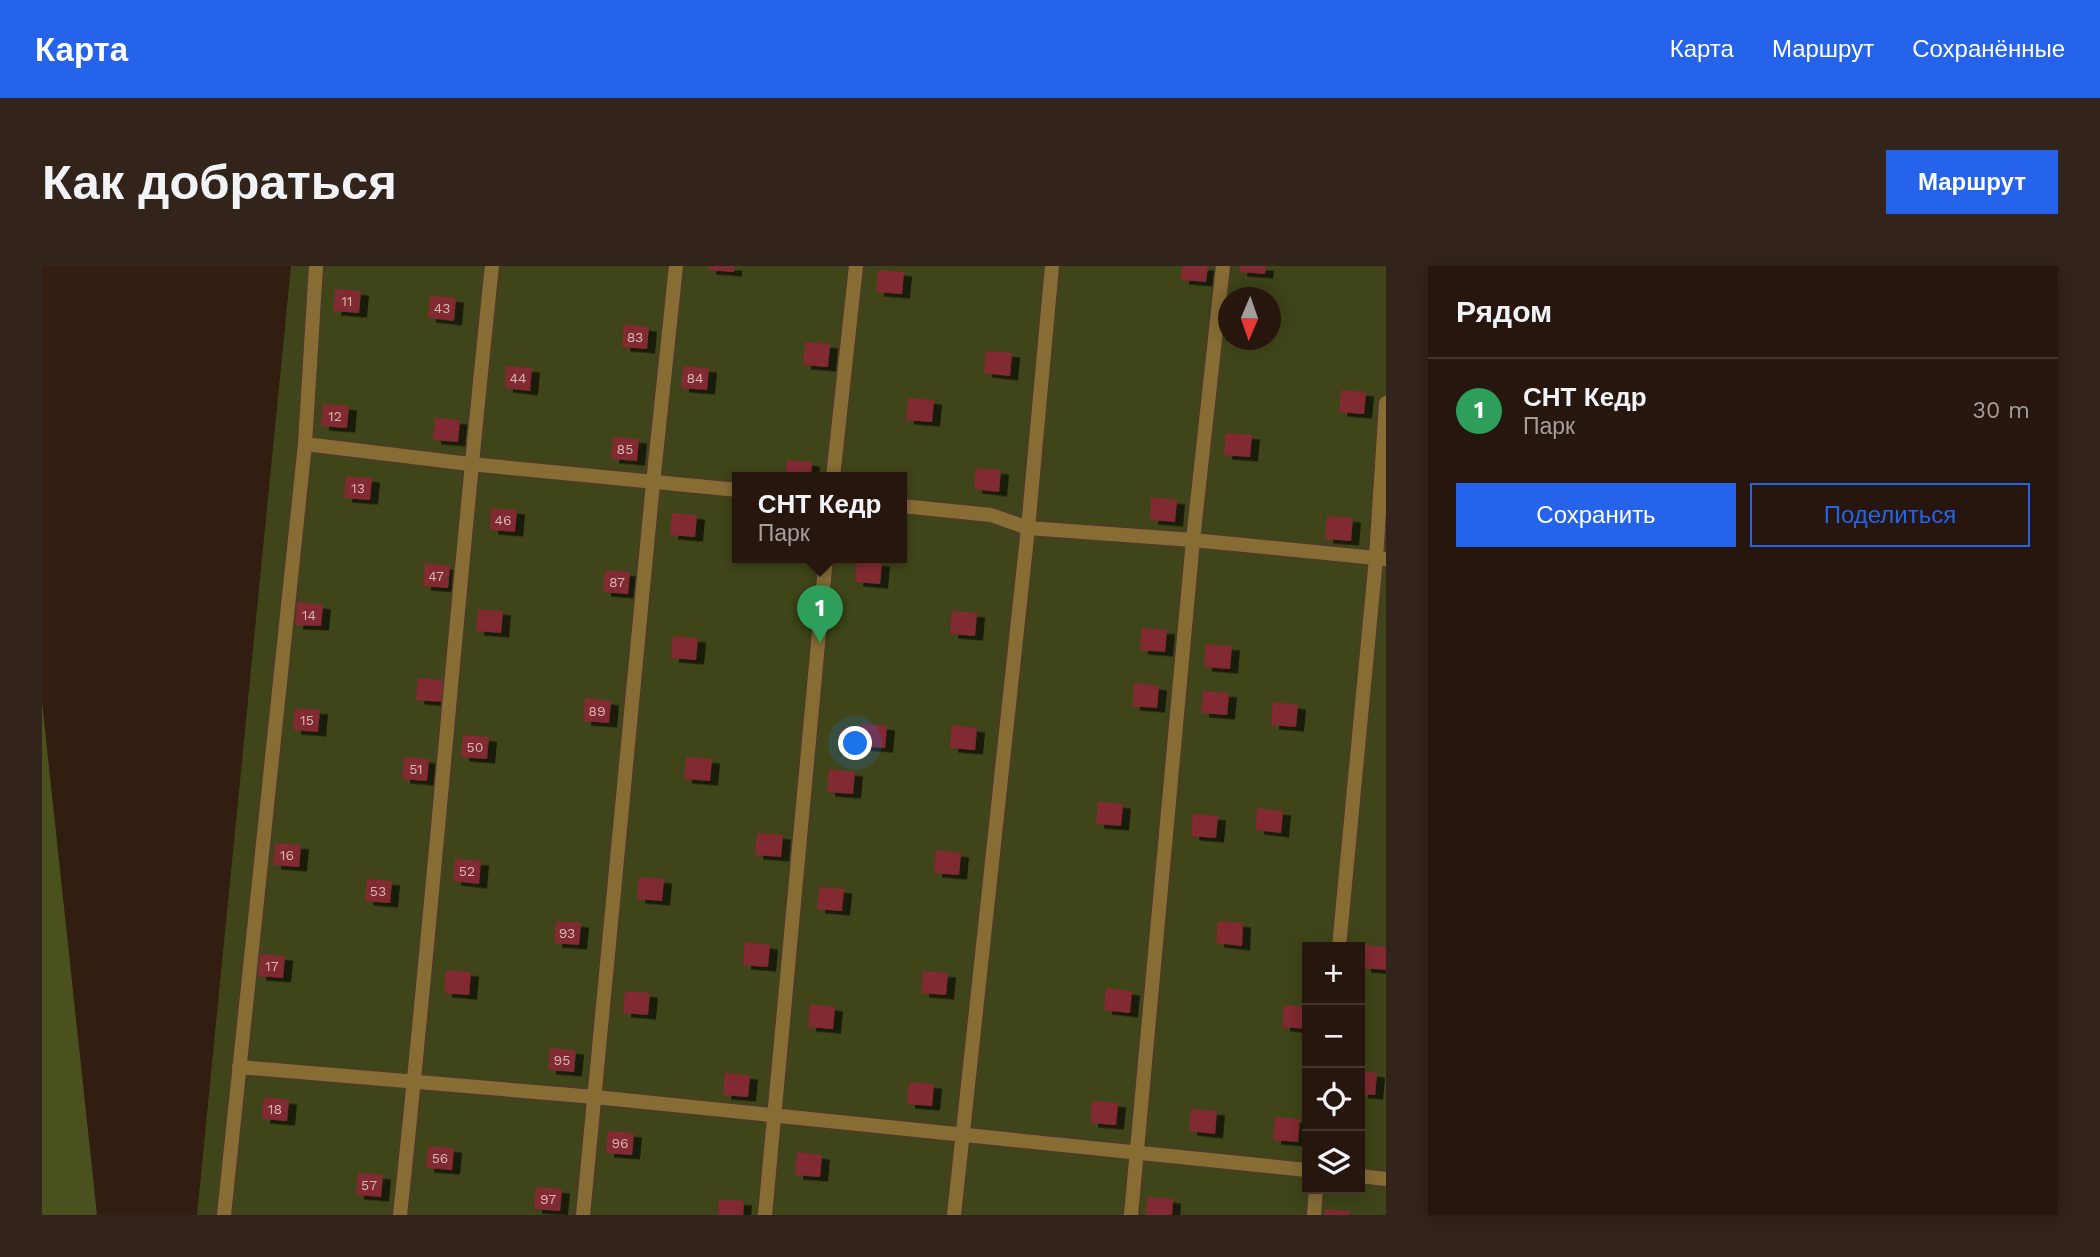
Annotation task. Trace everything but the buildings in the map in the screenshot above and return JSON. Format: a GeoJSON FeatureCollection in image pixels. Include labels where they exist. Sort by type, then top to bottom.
{"type":"FeatureCollection","features":[{"type":"Feature","properties":{"kind":"street"},"geometry":{"type":"LineString","coordinates":[[224,1215],[305,444],[316,266]]}},
{"type":"Feature","properties":{"kind":"street"},"geometry":{"type":"LineString","coordinates":[[400,1215],[470,464],[492,266]]}},
{"type":"Feature","properties":{"kind":"street"},"geometry":{"type":"LineString","coordinates":[[583,1215],[676,266]]}},
{"type":"Feature","properties":{"kind":"street"},"geometry":{"type":"LineString","coordinates":[[835,472],[856,266]]}},
{"type":"Feature","properties":{"kind":"street"},"geometry":{"type":"LineString","coordinates":[[954,1215],[1028,528],[1052,266]]}},
{"type":"Feature","properties":{"kind":"street"},"geometry":{"type":"LineString","coordinates":[[1131,1215],[1193,540],[1223,266]]}},
{"type":"Feature","properties":{"kind":"street"},"geometry":{"type":"LineString","coordinates":[[1340,942],[1381,559],[1386,403]]}},
{"type":"Feature","properties":{"kind":"street"},"geometry":{"type":"LineString","coordinates":[[305,444],[470,464],[732,490]]}},
{"type":"Feature","properties":{"kind":"street"},"geometry":{"type":"LineString","coordinates":[[907,507],[991,515],[1028,528],[1193,540],[1381,559]]}},
{"type":"Feature","properties":{"kind":"street"},"geometry":{"type":"LineString","coordinates":[[765,1215],[825,563]]}},
{"type":"Feature","properties":{"kind":"street"},"geometry":{"type":"LineString","coordinates":[[239,1067],[595,1097],[1302,1170]]}},
{"type":"Feature","properties":{"kind":"street"},"geometry":{"type":"LineString","coordinates":[[1365,1177],[1386,1179]]}},
{"type":"Feature","properties":{"kind":"street"},"geometry":{"type":"LineString","coordinates":[[1314,1215],[1316,1194]]}},
{"type":"Feature","properties":{"kind":"green space"},"geometry":{"type":"Polygon","coordinates":[[[291,266],[1386,266],[1386,1215],[197,1215],[291,266]]]}},
{"type":"Feature","properties":{"kind":"green space"},"geometry":{"type":"Polygon","coordinates":[[[42,702],[97,1215],[42,1215],[42,702]]]}},
{"type":"Feature","properties":{"kind":"place","name":"СНТ Кедр"},"geometry":{"type":"Point","coordinates":[820,643]}}]}
